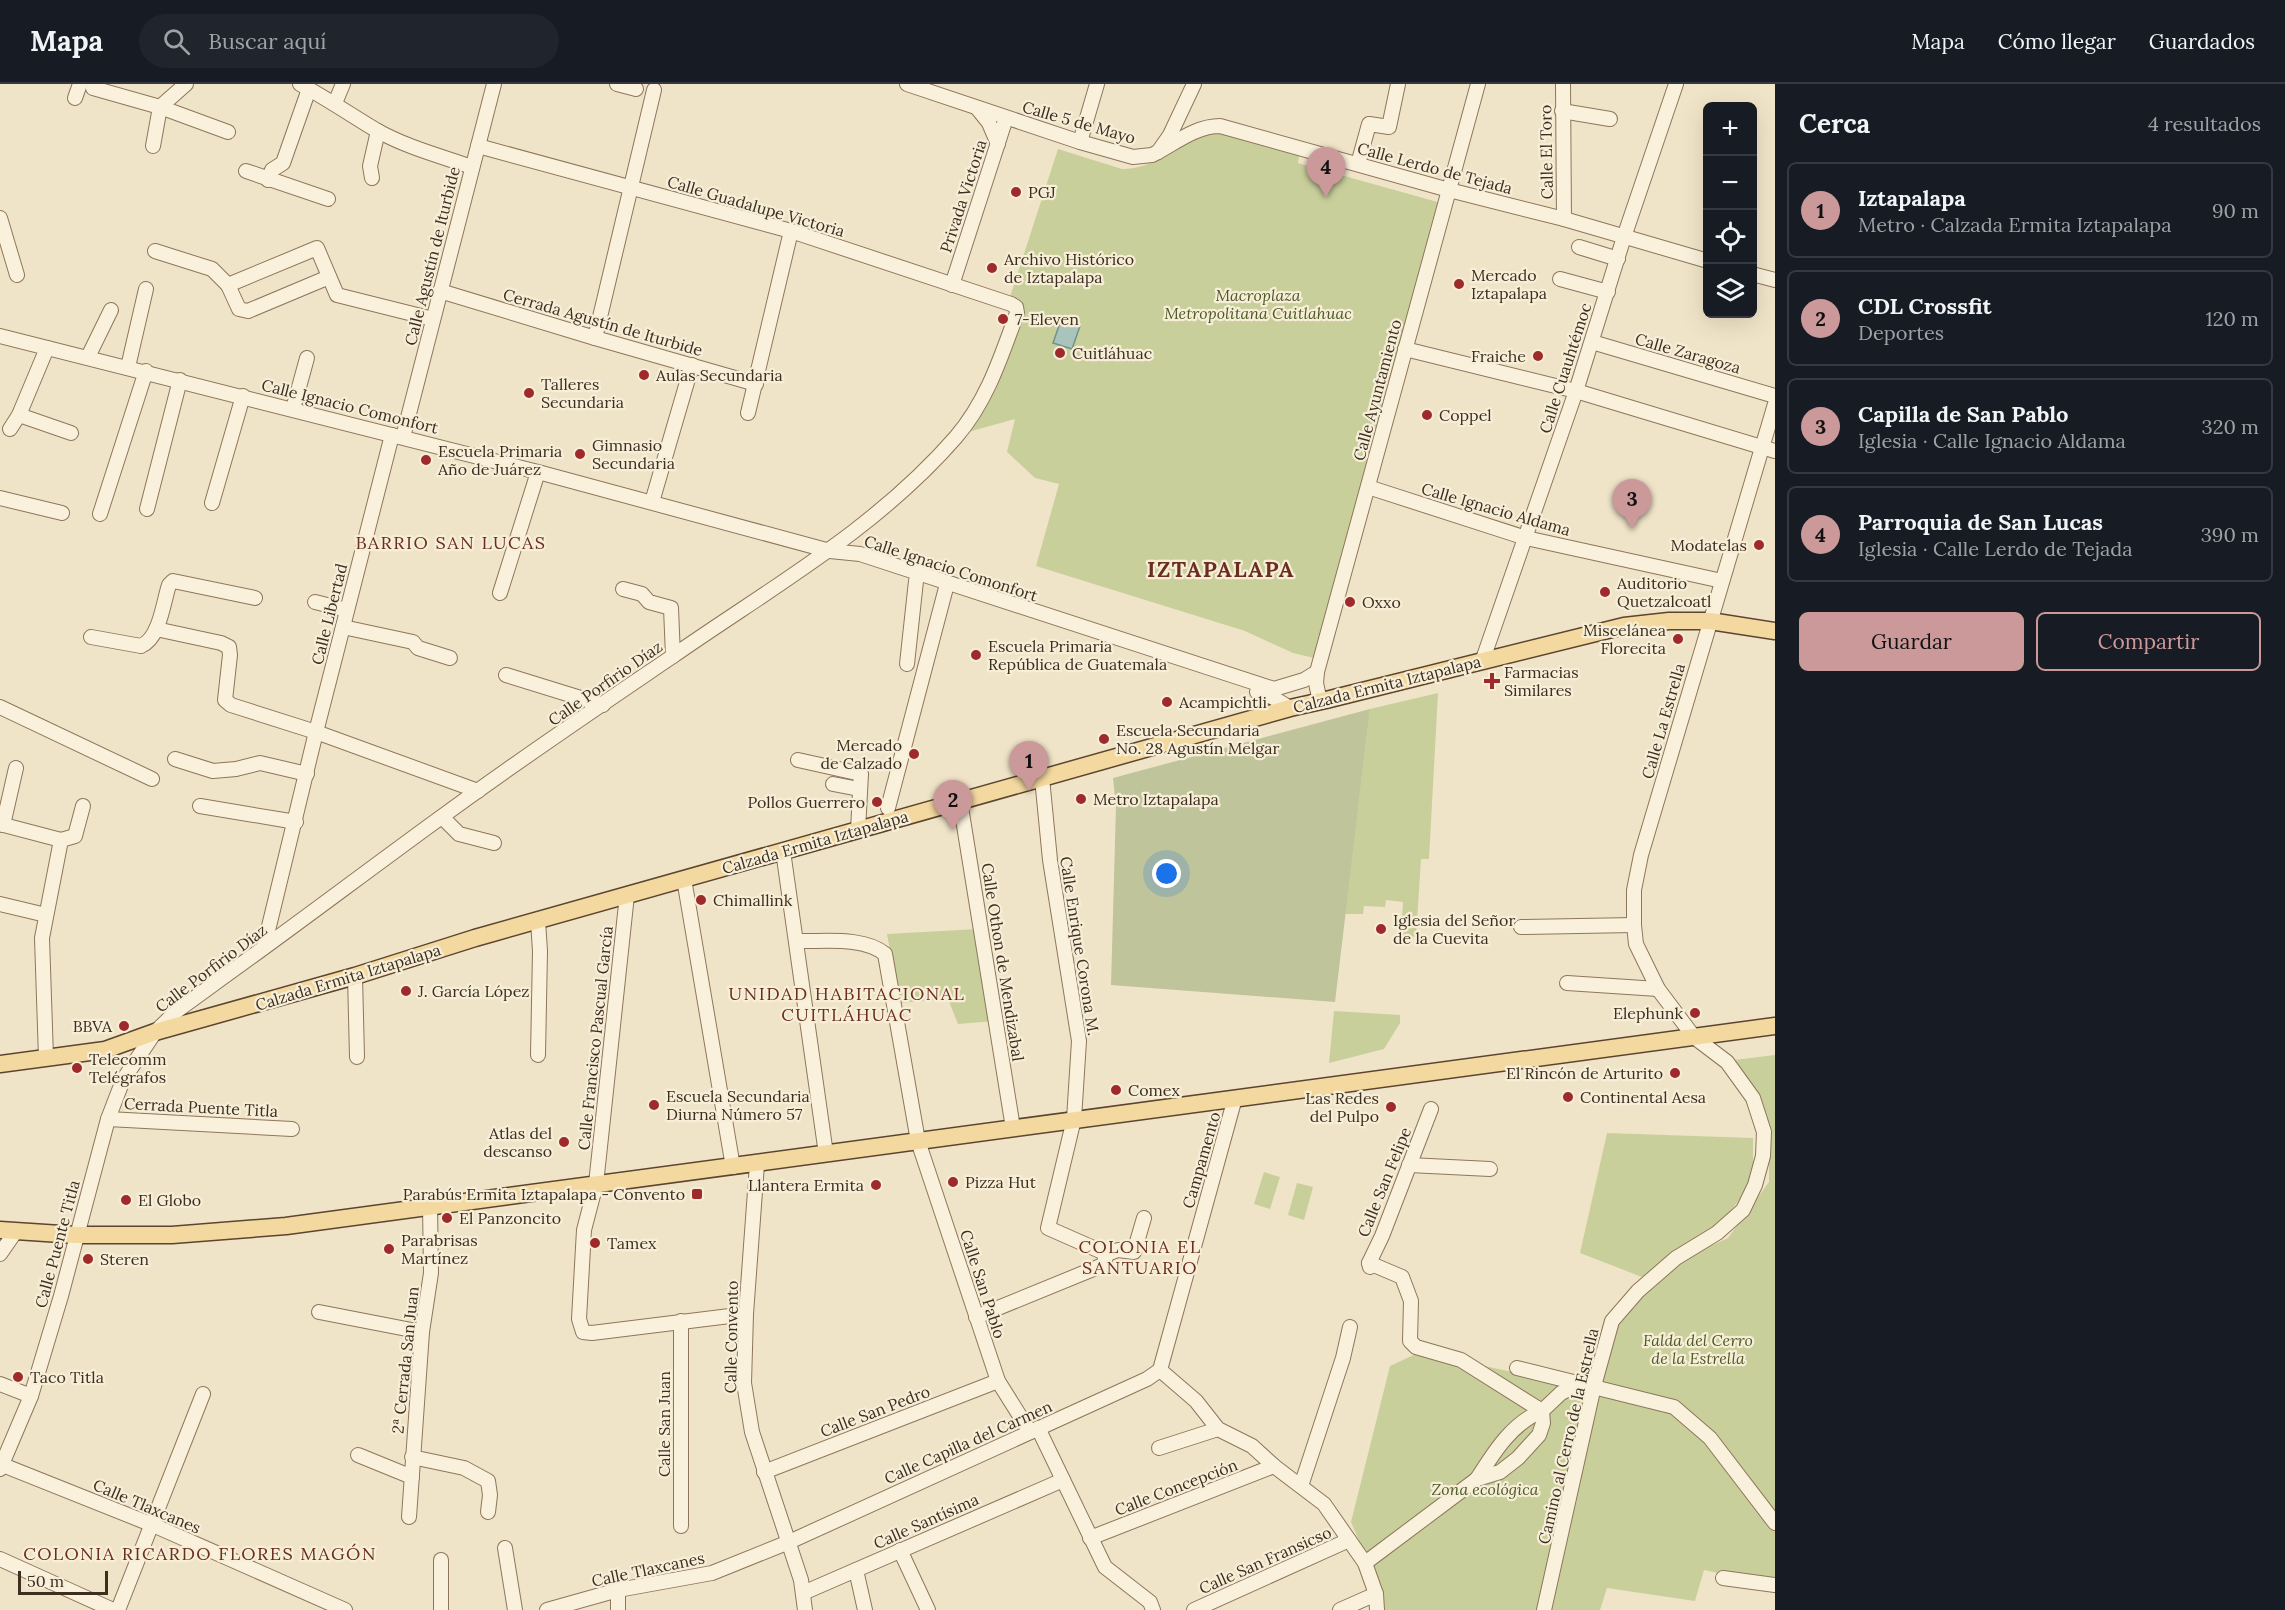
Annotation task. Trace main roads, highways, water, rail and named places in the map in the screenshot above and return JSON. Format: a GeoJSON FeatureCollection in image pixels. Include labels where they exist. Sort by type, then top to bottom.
{"type":"FeatureCollection","features":[{"type":"Feature","properties":{"kind":"main road","name":"Calzada Ermita Iztapalapa"},"geometry":{"type":"LineString","coordinates":[[0,1064],[105,1050],[155,1032],[355,976],[627,895],[1290,708],[1624,626],[1669,621],[1710,621],[1775,631]]}},
{"type":"Feature","properties":{"kind":"main road"},"geometry":{"type":"LineString","coordinates":[[8,1231],[76,1235],[172,1235],[274,1227],[1775,1026]]}},
{"type":"Feature","properties":{"kind":"water"},"geometry":{"type":"Polygon","coordinates":[[[1061,320],[1080,326],[1072,349],[1053,343],[1061,320]]]}},
{"type":"Feature","properties":{"kind":"place","name":"PGJ"},"geometry":{"type":"Point","coordinates":[1016,192]}},
{"type":"Feature","properties":{"kind":"place","name":"Parroquia de San Lucas"},"geometry":{"type":"Point","coordinates":[1326,197]}},
{"type":"Feature","properties":{"kind":"place","name":"Archivo Histórico de Iztapalapa"},"geometry":{"type":"Point","coordinates":[992,268]}},
{"type":"Feature","properties":{"kind":"place","name":"Mercado Iztapalapa"},"geometry":{"type":"Point","coordinates":[1459,284]}},
{"type":"Feature","properties":{"kind":"place","name":"7-Eleven"},"geometry":{"type":"Point","coordinates":[1003,319]}},
{"type":"Feature","properties":{"kind":"place","name":"Cuitláhuac"},"geometry":{"type":"Point","coordinates":[1060,353]}},
{"type":"Feature","properties":{"kind":"place","name":"Fraiche"},"geometry":{"type":"Point","coordinates":[1538,356]}},
{"type":"Feature","properties":{"kind":"place","name":"Aulas Secundaria"},"geometry":{"type":"Point","coordinates":[644,375]}},
{"type":"Feature","properties":{"kind":"place","name":"Talleres Secundaria"},"geometry":{"type":"Point","coordinates":[529,393]}},
{"type":"Feature","properties":{"kind":"place","name":"Coppel"},"geometry":{"type":"Point","coordinates":[1427,415]}},
{"type":"Feature","properties":{"kind":"place","name":"Gimnasio Secundaria"},"geometry":{"type":"Point","coordinates":[580,454]}},
{"type":"Feature","properties":{"kind":"place","name":"Escuela Primaria Año de Juárez"},"geometry":{"type":"Point","coordinates":[426,460]}},
{"type":"Feature","properties":{"kind":"place","name":"Capilla de San Pablo"},"geometry":{"type":"Point","coordinates":[1632,529]}},
{"type":"Feature","properties":{"kind":"place","name":"Modatelas"},"geometry":{"type":"Point","coordinates":[1759,545]}},
{"type":"Feature","properties":{"kind":"place","name":"Auditorio Quetzalcoatl"},"geometry":{"type":"Point","coordinates":[1605,592]}},
{"type":"Feature","properties":{"kind":"place","name":"Oxxo"},"geometry":{"type":"Point","coordinates":[1350,602]}},
{"type":"Feature","properties":{"kind":"place","name":"Miscelánea Florecita"},"geometry":{"type":"Point","coordinates":[1678,639]}},
{"type":"Feature","properties":{"kind":"place","name":"Escuela Primaria República de Guatemala"},"geometry":{"type":"Point","coordinates":[976,655]}},
{"type":"Feature","properties":{"kind":"place","name":"Farmacias Similares"},"geometry":{"type":"Point","coordinates":[1492,681]}},
{"type":"Feature","properties":{"kind":"place","name":"Acampichtli"},"geometry":{"type":"Point","coordinates":[1167,702]}},
{"type":"Feature","properties":{"kind":"place","name":"Escuela Secundaria No. 28 Agustín Melgar"},"geometry":{"type":"Point","coordinates":[1104,739]}},
{"type":"Feature","properties":{"kind":"place","name":"Mercado de Calzado"},"geometry":{"type":"Point","coordinates":[914,754]}},
{"type":"Feature","properties":{"kind":"place","name":"Iztapalapa"},"geometry":{"type":"Point","coordinates":[1029,791]}},
{"type":"Feature","properties":{"kind":"place","name":"Metro Iztapalapa"},"geometry":{"type":"Point","coordinates":[1081,799]}},
{"type":"Feature","properties":{"kind":"place","name":"Pollos Guerrero"},"geometry":{"type":"Point","coordinates":[877,802]}},
{"type":"Feature","properties":{"kind":"place","name":"CDL Crossfit"},"geometry":{"type":"Point","coordinates":[953,830]}},
{"type":"Feature","properties":{"kind":"place","name":"Chimallink"},"geometry":{"type":"Point","coordinates":[701,900]}},
{"type":"Feature","properties":{"kind":"place","name":"Iglesia del Señor de la Cuevita"},"geometry":{"type":"Point","coordinates":[1381,929]}},
{"type":"Feature","properties":{"kind":"place","name":"J. García López"},"geometry":{"type":"Point","coordinates":[406,991]}},
{"type":"Feature","properties":{"kind":"place","name":"Elephunk"},"geometry":{"type":"Point","coordinates":[1695,1013]}},
{"type":"Feature","properties":{"kind":"place","name":"BBVA"},"geometry":{"type":"Point","coordinates":[124,1026]}},
{"type":"Feature","properties":{"kind":"place","name":"Telecomm Telégrafos"},"geometry":{"type":"Point","coordinates":[77,1068]}},
{"type":"Feature","properties":{"kind":"place","name":"El Rincón de Arturito"},"geometry":{"type":"Point","coordinates":[1675,1073]}},
{"type":"Feature","properties":{"kind":"place","name":"Comex"},"geometry":{"type":"Point","coordinates":[1116,1090]}},
{"type":"Feature","properties":{"kind":"place","name":"Continental Aesa"},"geometry":{"type":"Point","coordinates":[1568,1097]}},
{"type":"Feature","properties":{"kind":"place","name":"Escuela Secundaria Diurna Número 57"},"geometry":{"type":"Point","coordinates":[654,1105]}},
{"type":"Feature","properties":{"kind":"place","name":"Las Redes del Pulpo"},"geometry":{"type":"Point","coordinates":[1391,1107]}},
{"type":"Feature","properties":{"kind":"place","name":"Atlas del descanso"},"geometry":{"type":"Point","coordinates":[564,1142]}},
{"type":"Feature","properties":{"kind":"place","name":"Pizza Hut"},"geometry":{"type":"Point","coordinates":[953,1182]}},
{"type":"Feature","properties":{"kind":"place","name":"Llantera Ermita"},"geometry":{"type":"Point","coordinates":[876,1185]}},
{"type":"Feature","properties":{"kind":"place","name":"Parabús Ermita Iztapalapa - Convento"},"geometry":{"type":"Point","coordinates":[697,1194]}},
{"type":"Feature","properties":{"kind":"place","name":"El Globo"},"geometry":{"type":"Point","coordinates":[126,1200]}},
{"type":"Feature","properties":{"kind":"place","name":"El Panzoncito"},"geometry":{"type":"Point","coordinates":[447,1218]}},
{"type":"Feature","properties":{"kind":"place","name":"Tamex"},"geometry":{"type":"Point","coordinates":[595,1243]}},
{"type":"Feature","properties":{"kind":"place","name":"Parabrisas Martínez"},"geometry":{"type":"Point","coordinates":[389,1249]}},
{"type":"Feature","properties":{"kind":"place","name":"Steren"},"geometry":{"type":"Point","coordinates":[88,1259]}},
{"type":"Feature","properties":{"kind":"place","name":"Taco Titla"},"geometry":{"type":"Point","coordinates":[18,1377]}},
{"type":"Feature","properties":{"kind":"district","name":"BARRIO SAN LUCAS"},"geometry":{"type":"Point","coordinates":[451,542]}},
{"type":"Feature","properties":{"kind":"district","name":"IZTAPALAPA"},"geometry":{"type":"Point","coordinates":[1221,569]}},
{"type":"Feature","properties":{"kind":"district","name":"UNIDAD HABITACIONAL CUITLÁHUAC"},"geometry":{"type":"Point","coordinates":[847,1003]}},
{"type":"Feature","properties":{"kind":"district","name":"COLONIA EL SANTUARIO"},"geometry":{"type":"Point","coordinates":[1140,1256]}},
{"type":"Feature","properties":{"kind":"district","name":"COLONIA RICARDO FLORES MAGÓN"},"geometry":{"type":"Point","coordinates":[200,1553]}},
{"type":"Feature","properties":{"kind":"park label","name":"Macroplaza Metropolitana Cuitlahuac"},"geometry":{"type":"Point","coordinates":[1258,304]}},
{"type":"Feature","properties":{"kind":"park label","name":"Falda del Cerro de la Estrella"},"geometry":{"type":"Point","coordinates":[1698,1349]}},
{"type":"Feature","properties":{"kind":"park label","name":"Zona ecológica"},"geometry":{"type":"Point","coordinates":[1485,1489]}}]}
